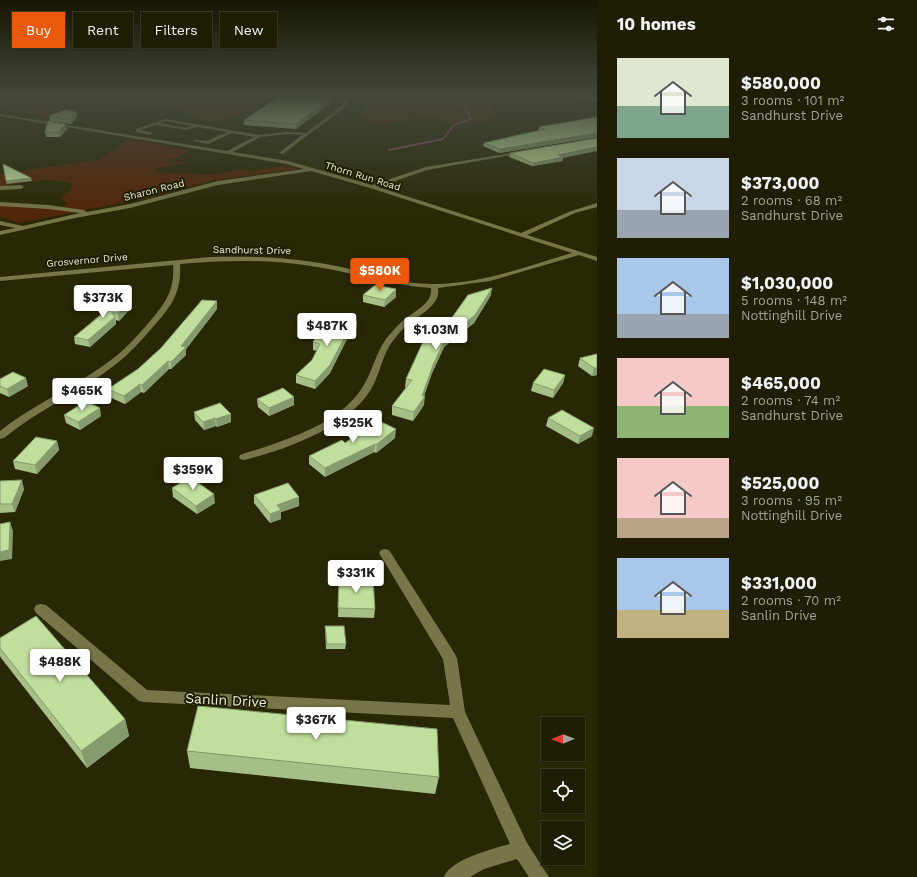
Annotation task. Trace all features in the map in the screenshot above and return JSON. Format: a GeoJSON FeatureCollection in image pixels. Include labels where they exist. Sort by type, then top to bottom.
{"type":"FeatureCollection","features":[{"type":"Feature","properties":{"kind":"street","name":"Thorn Run Road"},"geometry":{"type":"LineString","coordinates":[[128,136],[288,163],[521,234],[597,259]]}},
{"type":"Feature","properties":{"kind":"street"},"geometry":{"type":"LineString","coordinates":[[188,140],[208,143],[220,136],[228,137]]}},
{"type":"Feature","properties":{"kind":"street"},"geometry":{"type":"LineString","coordinates":[[228,153],[259,136]]}},
{"type":"Feature","properties":{"kind":"street"},"geometry":{"type":"LineString","coordinates":[[281,154],[304,136]]}},
{"type":"Feature","properties":{"kind":"street"},"geometry":{"type":"LineString","coordinates":[[242,139],[250,140]]}},
{"type":"Feature","properties":{"kind":"street"},"geometry":{"type":"LineString","coordinates":[[372,188],[426,169],[529,151]]}},
{"type":"Feature","properties":{"kind":"street","name":"Sharon Road"},"geometry":{"type":"LineString","coordinates":[[0,233],[130,206],[218,183],[313,170]]}},
{"type":"Feature","properties":{"kind":"street"},"geometry":{"type":"LineString","coordinates":[[0,188],[21,186]]}},
{"type":"Feature","properties":{"kind":"street"},"geometry":{"type":"LineString","coordinates":[[0,204],[48,207],[81,211],[88,214]]}},
{"type":"Feature","properties":{"kind":"street"},"geometry":{"type":"LineString","coordinates":[[521,234],[573,212],[597,205]]}},
{"type":"Feature","properties":{"kind":"street"},"geometry":{"type":"LineString","coordinates":[[0,223],[22,228]]}},
{"type":"Feature","properties":{"kind":"street","name":"Sandhurst Drive"},"geometry":{"type":"LineString","coordinates":[[176,263],[231,259],[279,260],[325,266],[396,281],[434,286],[467,283],[487,279],[580,253]]}},
{"type":"Feature","properties":{"kind":"street"},"geometry":{"type":"LineString","coordinates":[[0,436],[41,407],[105,368],[130,348],[159,317],[171,299],[178,275],[176,263]]}},
{"type":"Feature","properties":{"kind":"street","name":"Grosvernor Drive"},"geometry":{"type":"LineString","coordinates":[[0,279],[176,263]]}},
{"type":"Feature","properties":{"kind":"street"},"geometry":{"type":"LineString","coordinates":[[244,457],[278,446],[316,429],[342,414],[352,406],[365,390],[383,348],[389,339],[405,322],[421,312],[430,302],[435,295],[434,286]]}},
{"type":"Feature","properties":{"kind":"street"},"geometry":{"type":"LineString","coordinates":[[385,553],[450,658],[458,712],[521,849],[540,877]]}},
{"type":"Feature","properties":{"kind":"street","name":"Sanlin Drive"},"geometry":{"type":"LineString","coordinates":[[41,609],[144,696],[458,712]]}},
{"type":"Feature","properties":{"kind":"street"},"geometry":{"type":"LineString","coordinates":[[453,877],[480,861],[521,849]]}},
{"type":"Feature","properties":{"kind":"shaded area"},"geometry":{"type":"Polygon","coordinates":[[[129,139],[187,150],[187,152],[180,156],[167,161],[187,162],[155,169],[156,172],[211,175],[238,170],[248,171],[285,166],[297,167],[297,169],[216,180],[147,198],[19,223],[0,217],[0,206],[63,207],[66,202],[61,197],[69,191],[72,186],[70,183],[61,181],[44,180],[0,186],[0,174],[97,160],[123,145],[121,143],[129,139]]]}},
{"type":"Feature","properties":{"kind":"building"},"geometry":{"type":"Polygon","coordinates":[[[515,136],[579,136],[500,149],[484,143],[515,136]]]}},
{"type":"Feature","properties":{"kind":"building"},"geometry":{"type":"Polygon","coordinates":[[[597,138],[597,147],[558,155],[563,157],[533,163],[510,153],[597,138]]]}},
{"type":"Feature","properties":{"kind":"building"},"geometry":{"type":"Polygon","coordinates":[[[3,164],[31,178],[6,181],[3,164]]]}},
{"type":"Feature","properties":{"kind":"building"},"geometry":{"type":"Polygon","coordinates":[[[375,285],[396,289],[385,300],[363,295],[375,285]]]}},
{"type":"Feature","properties":{"kind":"building"},"geometry":{"type":"Polygon","coordinates":[[[492,288],[475,315],[445,339],[433,365],[422,396],[425,396],[414,412],[392,406],[412,380],[406,379],[427,333],[446,318],[451,319],[468,295],[492,288]]]}},
{"type":"Feature","properties":{"kind":"building"},"geometry":{"type":"Polygon","coordinates":[[[109,298],[130,301],[118,313],[112,313],[115,317],[88,340],[74,337],[105,312],[101,311],[109,303],[109,298]]]}},
{"type":"Feature","properties":{"kind":"building"},"geometry":{"type":"Polygon","coordinates":[[[202,300],[217,301],[181,346],[186,347],[171,362],[168,361],[142,385],[140,384],[124,396],[108,389],[138,369],[161,348],[202,300]]]}},
{"type":"Feature","properties":{"kind":"building"},"geometry":{"type":"Polygon","coordinates":[[[332,316],[357,322],[347,333],[330,365],[315,381],[296,375],[312,360],[320,344],[313,342],[322,326],[332,316]]]}},
{"type":"Feature","properties":{"kind":"building"},"geometry":{"type":"Polygon","coordinates":[[[597,354],[597,368],[594,368],[580,358],[597,354]]]}},
{"type":"Feature","properties":{"kind":"building"},"geometry":{"type":"Polygon","coordinates":[[[544,369],[565,375],[554,390],[533,383],[544,369]]]}},
{"type":"Feature","properties":{"kind":"building"},"geometry":{"type":"Polygon","coordinates":[[[13,372],[26,378],[7,389],[0,386],[0,379],[13,372]]]}},
{"type":"Feature","properties":{"kind":"building"},"geometry":{"type":"Polygon","coordinates":[[[283,388],[294,397],[269,408],[257,399],[283,388]]]}},
{"type":"Feature","properties":{"kind":"building"},"geometry":{"type":"Polygon","coordinates":[[[86,401],[100,408],[78,422],[64,415],[86,401]]]}},
{"type":"Feature","properties":{"kind":"building"},"geometry":{"type":"Polygon","coordinates":[[[220,403],[231,414],[203,422],[194,412],[220,403]]]}},
{"type":"Feature","properties":{"kind":"building"},"geometry":{"type":"Polygon","coordinates":[[[562,410],[594,428],[580,436],[548,418],[562,410]]]}},
{"type":"Feature","properties":{"kind":"building"},"geometry":{"type":"Polygon","coordinates":[[[377,420],[396,429],[377,444],[325,468],[309,456],[342,440],[345,443],[377,420]]]}},
{"type":"Feature","properties":{"kind":"building"},"geometry":{"type":"Polygon","coordinates":[[[36,437],[57,441],[35,465],[13,461],[36,437]]]}},
{"type":"Feature","properties":{"kind":"building"},"geometry":{"type":"Polygon","coordinates":[[[190,477],[214,494],[196,506],[172,488],[190,477]]]}},
{"type":"Feature","properties":{"kind":"building"},"geometry":{"type":"Polygon","coordinates":[[[22,480],[12,504],[0,504],[0,481],[22,480]]]}},
{"type":"Feature","properties":{"kind":"building"},"geometry":{"type":"Polygon","coordinates":[[[288,483],[299,497],[277,505],[281,510],[270,514],[254,495],[288,483]]]}},
{"type":"Feature","properties":{"kind":"building"},"geometry":{"type":"Polygon","coordinates":[[[10,522],[9,550],[0,552],[0,524],[10,522]]]}},
{"type":"Feature","properties":{"kind":"building"},"geometry":{"type":"Polygon","coordinates":[[[339,578],[373,580],[375,609],[338,608],[339,578]]]}},
{"type":"Feature","properties":{"kind":"building"},"geometry":{"type":"Polygon","coordinates":[[[36,616],[125,719],[81,751],[0,648],[0,638],[36,616]]]}},
{"type":"Feature","properties":{"kind":"building"},"geometry":{"type":"Polygon","coordinates":[[[325,626],[344,626],[346,644],[327,644],[325,626]]]}},
{"type":"Feature","properties":{"kind":"building"},"geometry":{"type":"Polygon","coordinates":[[[198,706],[437,729],[439,777],[187,751],[198,706]]]}},
{"type":"Feature","properties":{"kind":"waterway"},"geometry":{"type":"LineString","coordinates":[[389,150],[443,139],[445,136]]}}]}
